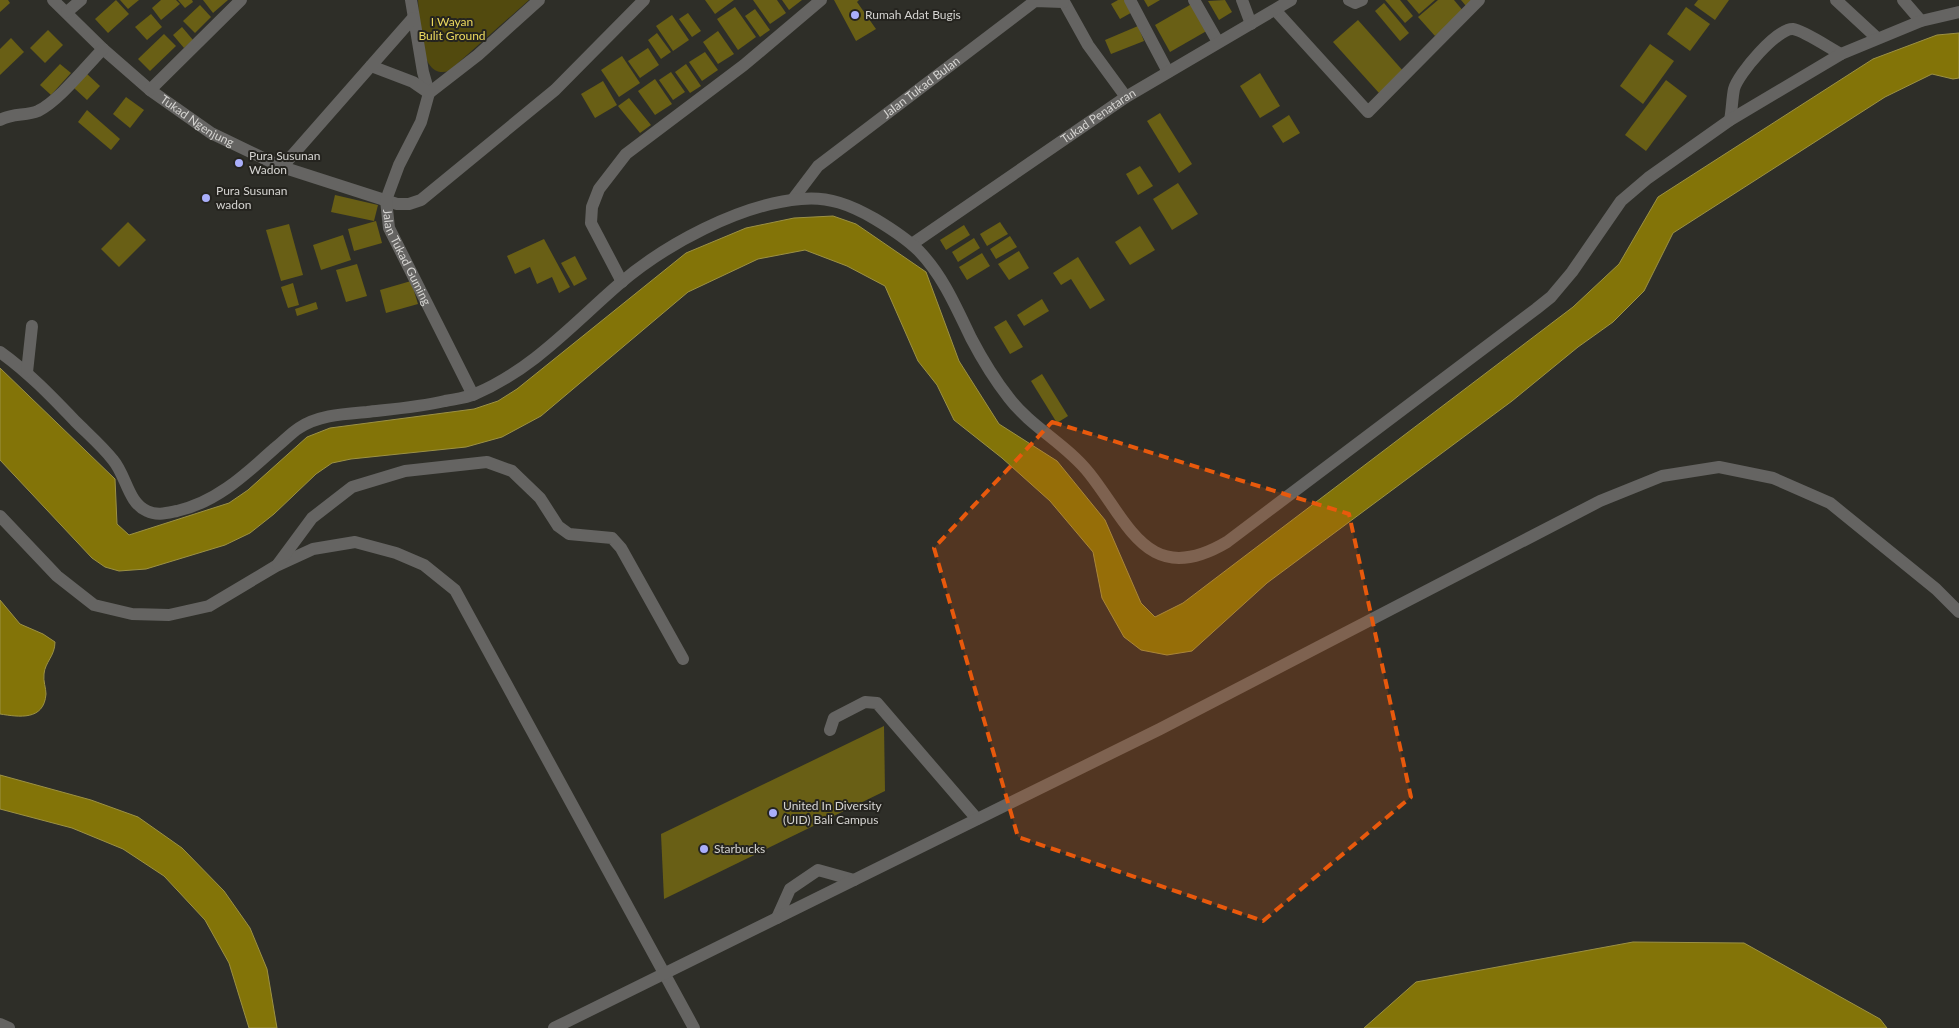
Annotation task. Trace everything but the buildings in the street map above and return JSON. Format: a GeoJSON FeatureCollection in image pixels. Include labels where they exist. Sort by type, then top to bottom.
{"type":"FeatureCollection","features":[{"type":"Feature","properties":{"kind":"street","name":"Tukad Ngenjung"},"geometry":{"type":"LineString","coordinates":[[53,0],[103,49],[150,90],[211,133],[282,167],[397,204],[409,204],[421,200],[555,90],[644,0]]}},
{"type":"Feature","properties":{"kind":"street"},"geometry":{"type":"LineString","coordinates":[[67,12],[81,0]]}},
{"type":"Feature","properties":{"kind":"street","name":"Tukad Ngenjung"},"geometry":{"type":"LineString","coordinates":[[150,90],[241,0]]}},
{"type":"Feature","properties":{"kind":"street"},"geometry":{"type":"LineString","coordinates":[[411,0],[422,72],[429,93]]}},
{"type":"Feature","properties":{"kind":"street"},"geometry":{"type":"LineString","coordinates":[[429,93],[478,55],[539,0]]}},
{"type":"Feature","properties":{"kind":"street"},"geometry":{"type":"LineString","coordinates":[[622,282],[590,223],[592,207],[599,189],[612,170],[626,154],[744,65],[821,0]]}},
{"type":"Feature","properties":{"kind":"street"},"geometry":{"type":"LineString","coordinates":[[1130,0],[1168,72]]}},
{"type":"Feature","properties":{"kind":"street"},"geometry":{"type":"LineString","coordinates":[[1194,0],[1218,42]]}},
{"type":"Feature","properties":{"kind":"street"},"geometry":{"type":"LineString","coordinates":[[1242,0],[1251,24]]}},
{"type":"Feature","properties":{"kind":"street","name":"Tukad Penataran"},"geometry":{"type":"LineString","coordinates":[[912,244],[1126,97],[1218,42],[1276,11],[1291,0]]}},
{"type":"Feature","properties":{"kind":"street"},"geometry":{"type":"LineString","coordinates":[[1349,0],[1355,4],[1362,0]]}},
{"type":"Feature","properties":{"kind":"street"},"geometry":{"type":"LineString","coordinates":[[1276,11],[1368,112],[1479,0]]}},
{"type":"Feature","properties":{"kind":"street"},"geometry":{"type":"LineString","coordinates":[[1836,0],[1877,38]]}},
{"type":"Feature","properties":{"kind":"street"},"geometry":{"type":"LineString","coordinates":[[1903,0],[1921,20]]}},
{"type":"Feature","properties":{"kind":"street","name":"Jalan Tukad Bulan"},"geometry":{"type":"LineString","coordinates":[[793,199],[818,166],[1035,1],[1063,1],[1088,44],[1126,97]]}},
{"type":"Feature","properties":{"kind":"street"},"geometry":{"type":"LineString","coordinates":[[0,352],[27,372],[116,462],[136,504],[143,510],[158,514],[191,508],[234,485],[298,428],[317,419],[416,407],[473,395],[521,368],[544,352],[622,282],[709,226],[754,208],[793,199],[819,197],[853,206],[891,228],[912,244],[933,267],[942,281],[991,372],[1016,407],[1085,468],[1135,537],[1148,548],[1161,555],[1187,559],[1214,550],[1227,542],[1536,309],[1551,296],[1572,272],[1622,201],[1648,178],[1730,120],[1841,54],[1921,20],[1959,12]]}},
{"type":"Feature","properties":{"kind":"street"},"geometry":{"type":"LineString","coordinates":[[282,167],[413,18]]}},
{"type":"Feature","properties":{"kind":"street"},"geometry":{"type":"LineString","coordinates":[[1730,120],[1734,88],[1741,75],[1772,40],[1785,31],[1794,29],[1841,54]]}},
{"type":"Feature","properties":{"kind":"street"},"geometry":{"type":"LineString","coordinates":[[0,120],[6,116],[36,112],[49,105],[103,49]]}},
{"type":"Feature","properties":{"kind":"street"},"geometry":{"type":"LineString","coordinates":[[371,66],[412,82],[429,93]]}},
{"type":"Feature","properties":{"kind":"street","name":"Jalan Tukad Guming"},"geometry":{"type":"LineString","coordinates":[[429,93],[421,122],[399,165],[386,200],[389,228],[473,395]]}},
{"type":"Feature","properties":{"kind":"street"},"geometry":{"type":"LineString","coordinates":[[27,372],[32,326]]}},
{"type":"Feature","properties":{"kind":"street"},"geometry":{"type":"LineString","coordinates":[[276,566],[312,518],[352,488],[405,471],[487,462],[512,471],[540,498],[558,526],[569,534],[612,538],[621,548],[683,659]]}},
{"type":"Feature","properties":{"kind":"street"},"geometry":{"type":"LineString","coordinates":[[554,1028],[1160,729],[1600,501],[1662,476],[1719,467],[1773,478],[1830,503],[1936,589],[1959,612]]}},
{"type":"Feature","properties":{"kind":"street"},"geometry":{"type":"LineString","coordinates":[[0,516],[57,576],[94,605],[132,614],[169,615],[209,606],[276,566],[313,549],[355,542],[396,553],[424,565],[455,590],[694,1028]]}},
{"type":"Feature","properties":{"kind":"street"},"geometry":{"type":"LineString","coordinates":[[830,730],[834,718],[865,702],[877,703],[977,819]]}},
{"type":"Feature","properties":{"kind":"street"},"geometry":{"type":"LineString","coordinates":[[777,918],[790,888],[818,870],[854,880]]}},
{"type":"Feature","properties":{"kind":"street"},"geometry":{"type":"LineString","coordinates":[[0,1024],[9,1028]]}},
{"type":"Feature","properties":{"kind":"highlighted area"},"geometry":{"type":"Polygon","coordinates":[[[1052,422],[1349,514],[1411,797],[1263,921],[1018,837],[934,548],[1052,422]]]}},
{"type":"Feature","properties":{"kind":"green space","name":"I Wayan Bulit Ground"},"geometry":{"type":"Polygon","coordinates":[[[418,0],[529,0],[449,71],[439,72],[431,67],[426,58],[421,34],[418,0]]]}},
{"type":"Feature","properties":{"kind":"shaded area"},"geometry":{"type":"Polygon","coordinates":[[[1959,33],[1959,78],[1953,79],[1932,74],[1885,97],[1673,233],[1644,291],[1613,322],[1578,347],[1512,401],[1267,583],[1192,651],[1167,655],[1141,650],[1124,637],[1102,598],[1093,552],[1050,501],[1002,458],[954,420],[937,385],[918,361],[885,286],[847,266],[805,250],[758,259],[688,292],[541,416],[502,437],[466,447],[351,459],[332,463],[316,474],[274,514],[250,533],[225,545],[146,569],[119,571],[105,567],[92,558],[0,460],[0,368],[115,479],[117,524],[129,535],[229,503],[248,490],[307,437],[330,428],[474,409],[498,401],[517,389],[686,253],[746,228],[794,218],[833,216],[856,224],[926,272],[959,361],[999,424],[1057,461],[1105,520],[1141,603],[1155,617],[1183,603],[1573,307],[1619,264],[1658,197],[1873,59],[1937,35],[1959,33]]]}},
{"type":"Feature","properties":{"kind":"shaded area"},"geometry":{"type":"Polygon","coordinates":[[[0,600],[20,624],[43,634],[55,642],[55,647],[44,674],[46,694],[44,703],[36,713],[29,715],[0,714],[0,600]]]}},
{"type":"Feature","properties":{"kind":"shaded area"},"geometry":{"type":"Polygon","coordinates":[[[0,775],[91,800],[138,817],[182,848],[224,891],[250,928],[267,969],[277,1028],[249,1028],[229,963],[205,920],[164,876],[123,849],[72,828],[0,809],[0,775]]]}},
{"type":"Feature","properties":{"kind":"shaded area"},"geometry":{"type":"Polygon","coordinates":[[[1633,942],[1744,943],[1880,1019],[1887,1028],[1364,1028],[1416,982],[1633,942]]]}},
{"type":"Feature","properties":{"kind":"place","name":"Rumah Adat Bugis"},"geometry":{"type":"Point","coordinates":[855,15]}},
{"type":"Feature","properties":{"kind":"place","name":"Pura Susunan Wadon"},"geometry":{"type":"Point","coordinates":[239,163]}},
{"type":"Feature","properties":{"kind":"place","name":"Pura Susunan wadon"},"geometry":{"type":"Point","coordinates":[206,198]}},
{"type":"Feature","properties":{"kind":"place","name":"United In Diversity (UID) Bali Campus"},"geometry":{"type":"Point","coordinates":[773,813]}},
{"type":"Feature","properties":{"kind":"place","name":"Starbucks"},"geometry":{"type":"Point","coordinates":[704,849]}}]}
